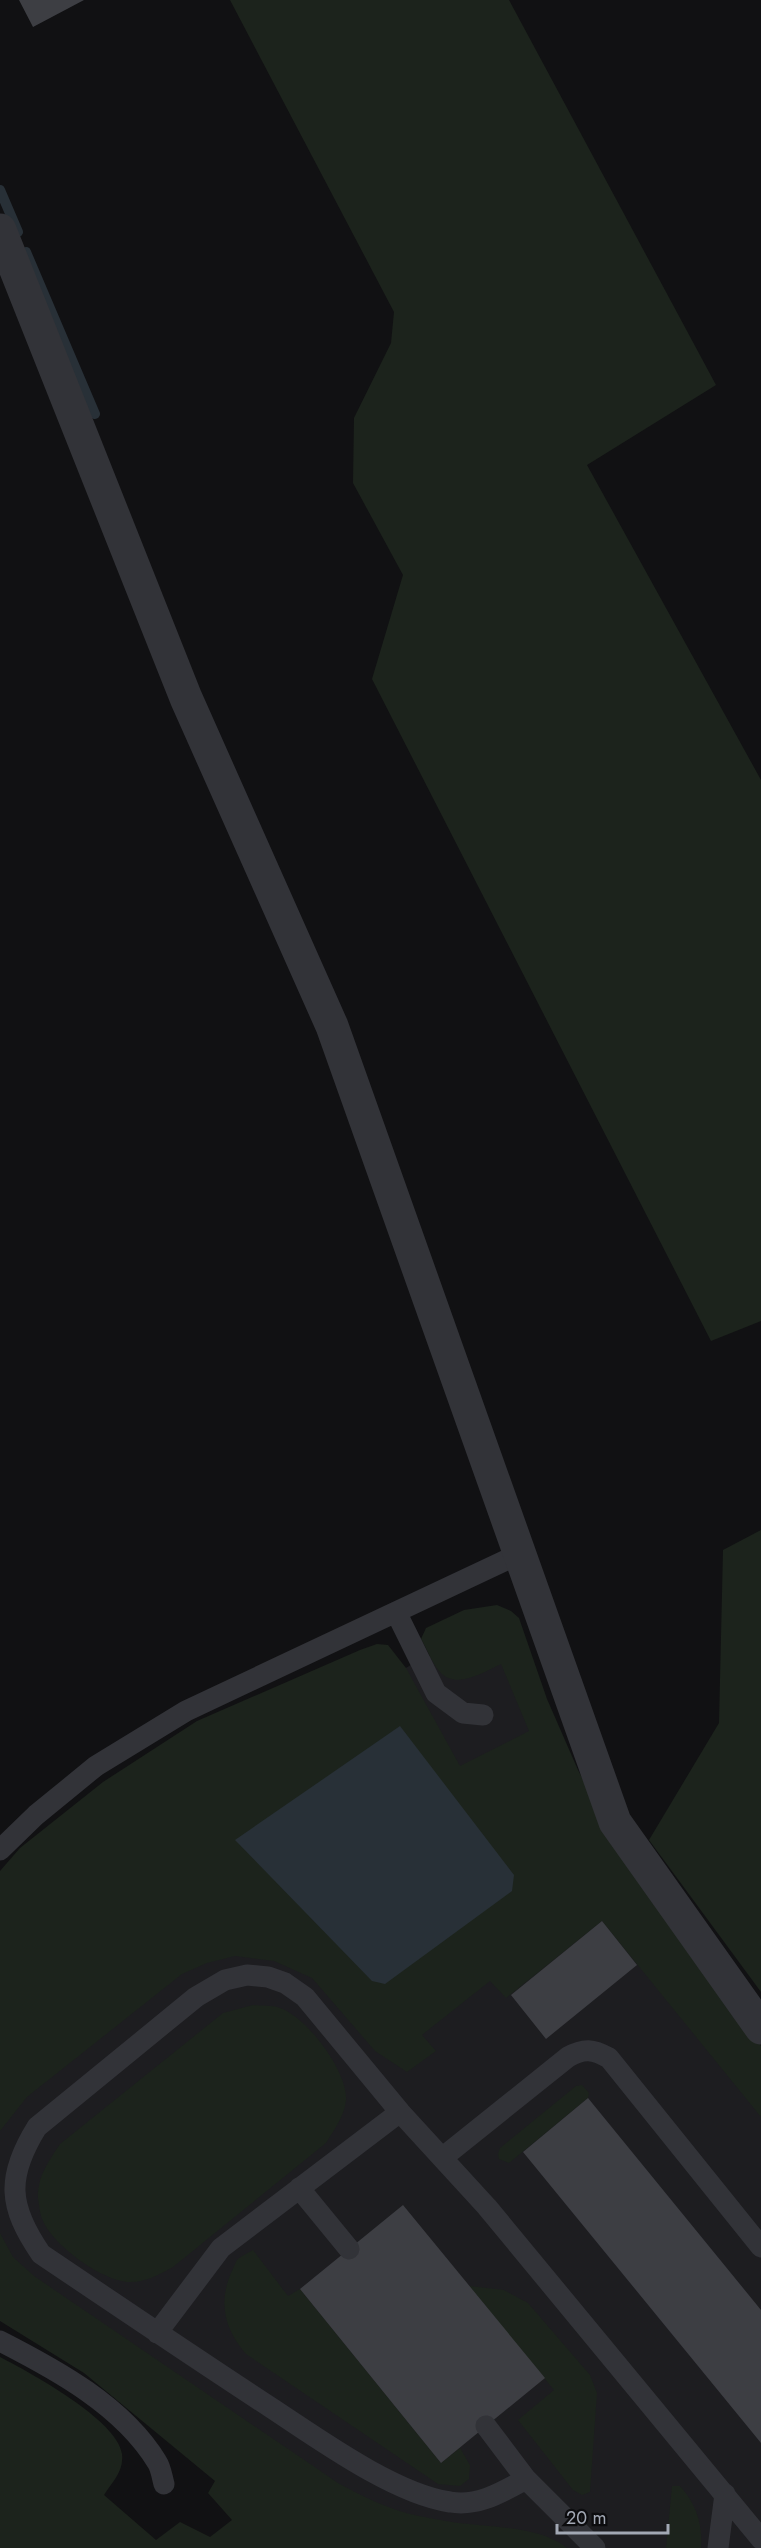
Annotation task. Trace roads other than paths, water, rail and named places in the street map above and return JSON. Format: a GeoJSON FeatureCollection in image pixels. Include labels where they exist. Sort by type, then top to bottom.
{"type":"FeatureCollection","features":[{"type":"Feature","properties":{"kind":"street"},"geometry":{"type":"LineString","coordinates":[[0,230],[186,698],[332,1026],[615,1822],[761,2028]]}},
{"type":"Feature","properties":{"kind":"lane"},"geometry":{"type":"LineString","coordinates":[[0,1850],[36,1815],[96,1766],[186,1711],[519,1554]]}},
{"type":"Feature","properties":{"kind":"lane"},"geometry":{"type":"LineString","coordinates":[[396,1612],[436,1693],[463,1713],[483,1715]]}},
{"type":"Feature","properties":{"kind":"lane"},"geometry":{"type":"LineString","coordinates":[[526,2479],[497,2495],[473,2503],[451,2503],[414,2494],[333,2448],[41,2254],[26,2232],[15,2205],[16,2175],[21,2152],[37,2127],[196,1997],[225,1980],[247,1975],[268,1977],[285,1983],[305,1997],[400,2112],[487,2207],[761,2539]]}},
{"type":"Feature","properties":{"kind":"lane"},"geometry":{"type":"LineString","coordinates":[[442,2158],[568,2057],[579,2051],[590,2049],[609,2058],[761,2247]]}},
{"type":"Feature","properties":{"kind":"lane"},"geometry":{"type":"LineString","coordinates":[[157,2333],[221,2248],[400,2112]]}},
{"type":"Feature","properties":{"kind":"lane"},"geometry":{"type":"LineString","coordinates":[[299,2188],[349,2249]]}},
{"type":"Feature","properties":{"kind":"lane"},"geometry":{"type":"LineString","coordinates":[[0,2342],[79,2386],[127,2425],[158,2463],[164,2484]]}},
{"type":"Feature","properties":{"kind":"lane"},"geometry":{"type":"LineString","coordinates":[[486,2426],[526,2479],[595,2548]]}},
{"type":"Feature","properties":{"kind":"lane"},"geometry":{"type":"LineString","coordinates":[[718,2548],[725,2494]]}},
{"type":"Feature","properties":{"kind":"waterway"},"geometry":{"type":"LineString","coordinates":[[0,190],[18,232]]}},
{"type":"Feature","properties":{"kind":"waterway"},"geometry":{"type":"LineString","coordinates":[[26,252],[95,414]]}}]}
